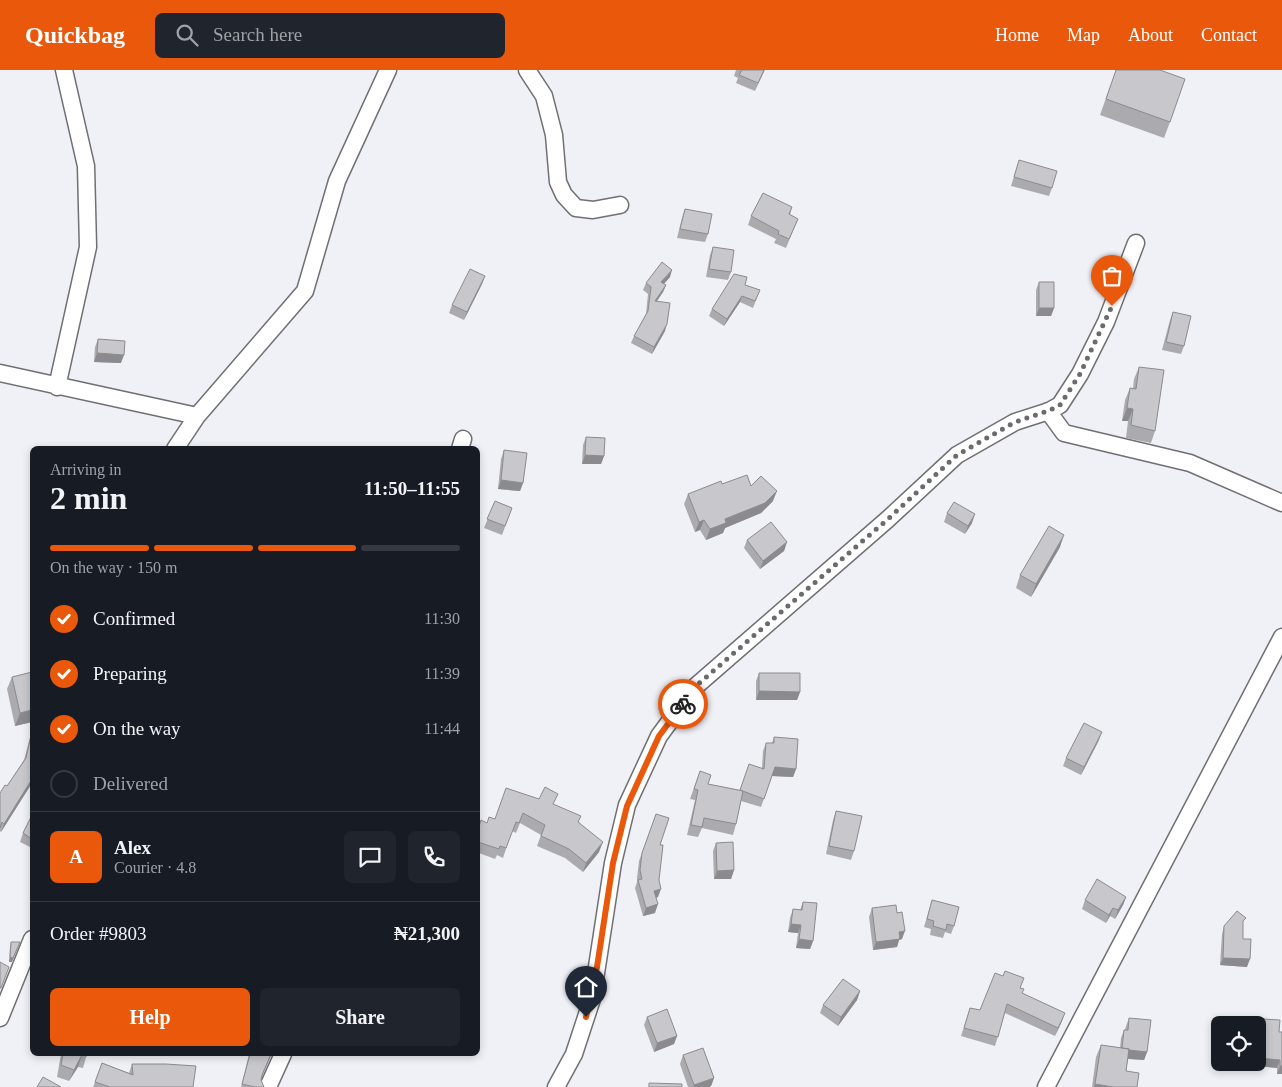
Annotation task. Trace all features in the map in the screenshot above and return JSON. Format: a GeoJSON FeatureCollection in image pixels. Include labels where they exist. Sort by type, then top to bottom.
{"type":"FeatureCollection","features":[{"type":"Feature","properties":{"kind":"street"},"geometry":{"type":"LineString","coordinates":[[57,387],[88,247],[86,166],[64,70]]}},
{"type":"Feature","properties":{"kind":"street"},"geometry":{"type":"LineString","coordinates":[[177,446],[198,416],[305,291],[314,266],[323,221],[337,181],[388,70]]}},
{"type":"Feature","properties":{"kind":"street"},"geometry":{"type":"LineString","coordinates":[[527,70],[544,96],[554,136],[558,182],[564,196],[576,208],[594,210],[620,205]]}},
{"type":"Feature","properties":{"kind":"street"},"geometry":{"type":"LineString","coordinates":[[556,1087],[574,1054],[592,999],[613,863],[627,806],[659,736],[696,686],[888,519],[957,455],[1015,422],[1060,405],[1080,374],[1106,322],[1136,243]]}},
{"type":"Feature","properties":{"kind":"street"},"geometry":{"type":"LineString","coordinates":[[0,373],[57,387],[198,416]]}},
{"type":"Feature","properties":{"kind":"street"},"geometry":{"type":"LineString","coordinates":[[1048,411],[1064,433],[1190,463],[1282,503]]}},
{"type":"Feature","properties":{"kind":"street"},"geometry":{"type":"LineString","coordinates":[[1046,1087],[1282,637]]}},
{"type":"Feature","properties":{"kind":"street"},"geometry":{"type":"LineString","coordinates":[[0,1018],[30,943]]}},
{"type":"Feature","properties":{"kind":"street"},"geometry":{"type":"LineString","coordinates":[[268,1087],[282,1056]]}},
{"type":"Feature","properties":{"kind":"building"},"geometry":{"type":"Polygon","coordinates":[[[742,70],[764,70],[758,83],[739,75],[742,70]]]}},
{"type":"Feature","properties":{"kind":"building"},"geometry":{"type":"Polygon","coordinates":[[[1116,70],[1160,70],[1185,79],[1170,122],[1106,99],[1116,70]]]}},
{"type":"Feature","properties":{"kind":"building"},"geometry":{"type":"Polygon","coordinates":[[[1019,160],[1057,171],[1052,188],[1014,177],[1019,160]]]}},
{"type":"Feature","properties":{"kind":"building"},"geometry":{"type":"Polygon","coordinates":[[[763,193],[792,207],[789,214],[798,219],[789,239],[778,234],[779,231],[751,216],[763,193]]]}},
{"type":"Feature","properties":{"kind":"building"},"geometry":{"type":"Polygon","coordinates":[[[685,209],[712,214],[708,234],[680,229],[685,209]]]}},
{"type":"Feature","properties":{"kind":"building"},"geometry":{"type":"Polygon","coordinates":[[[713,247],[734,250],[731,272],[709,269],[713,247]]]}},
{"type":"Feature","properties":{"kind":"building"},"geometry":{"type":"Polygon","coordinates":[[[662,262],[672,270],[661,282],[666,285],[655,301],[670,303],[667,324],[654,347],[634,336],[648,311],[651,287],[646,283],[662,262]]]}},
{"type":"Feature","properties":{"kind":"building"},"geometry":{"type":"Polygon","coordinates":[[[470,269],[485,276],[467,312],[452,305],[470,269]]]}},
{"type":"Feature","properties":{"kind":"building"},"geometry":{"type":"Polygon","coordinates":[[[734,274],[747,277],[745,285],[760,290],[755,301],[742,296],[727,319],[712,309],[734,274]]]}},
{"type":"Feature","properties":{"kind":"building"},"geometry":{"type":"Polygon","coordinates":[[[1039,282],[1054,282],[1054,308],[1039,308],[1039,282]]]}},
{"type":"Feature","properties":{"kind":"building"},"geometry":{"type":"Polygon","coordinates":[[[1173,312],[1191,316],[1184,346],[1166,342],[1173,312]]]}},
{"type":"Feature","properties":{"kind":"building"},"geometry":{"type":"Polygon","coordinates":[[[98,339],[125,341],[124,355],[97,353],[98,339]]]}},
{"type":"Feature","properties":{"kind":"building"},"geometry":{"type":"Polygon","coordinates":[[[1139,367],[1164,370],[1155,431],[1131,425],[1133,409],[1127,408],[1130,388],[1136,389],[1139,367]]]}},
{"type":"Feature","properties":{"kind":"building"},"geometry":{"type":"Polygon","coordinates":[[[586,437],[605,438],[604,456],[585,455],[586,437]]]}},
{"type":"Feature","properties":{"kind":"building"},"geometry":{"type":"Polygon","coordinates":[[[504,450],[527,453],[523,483],[501,480],[504,450]]]}},
{"type":"Feature","properties":{"kind":"building"},"geometry":{"type":"Polygon","coordinates":[[[747,475],[751,486],[761,476],[777,491],[765,503],[725,519],[726,523],[710,529],[704,520],[699,522],[688,494],[721,481],[722,484],[747,475]]]}},
{"type":"Feature","properties":{"kind":"building"},"geometry":{"type":"Polygon","coordinates":[[[495,501],[512,508],[505,526],[487,519],[495,501]]]}},
{"type":"Feature","properties":{"kind":"building"},"geometry":{"type":"Polygon","coordinates":[[[954,502],[975,514],[968,526],[947,513],[954,502]]]}},
{"type":"Feature","properties":{"kind":"building"},"geometry":{"type":"Polygon","coordinates":[[[771,522],[787,542],[763,561],[747,540],[771,522]]]}},
{"type":"Feature","properties":{"kind":"building"},"geometry":{"type":"Polygon","coordinates":[[[1049,526],[1064,535],[1036,584],[1020,575],[1049,526]]]}},
{"type":"Feature","properties":{"kind":"building"},"geometry":{"type":"Polygon","coordinates":[[[30,672],[30,710],[20,713],[12,677],[30,672]]]}},
{"type":"Feature","properties":{"kind":"building"},"geometry":{"type":"Polygon","coordinates":[[[759,673],[800,673],[800,692],[759,691],[759,673]]]}},
{"type":"Feature","properties":{"kind":"building"},"geometry":{"type":"Polygon","coordinates":[[[1084,723],[1102,732],[1084,767],[1066,758],[1084,723]]]}},
{"type":"Feature","properties":{"kind":"building"},"geometry":{"type":"Polygon","coordinates":[[[774,737],[798,739],[796,769],[775,767],[764,799],[740,790],[749,764],[764,769],[766,743],[774,743],[774,737]]]}},
{"type":"Feature","properties":{"kind":"building"},"geometry":{"type":"Polygon","coordinates":[[[30,740],[30,782],[4,824],[2,822],[0,828],[0,793],[26,758],[30,740]]]}},
{"type":"Feature","properties":{"kind":"building"},"geometry":{"type":"Polygon","coordinates":[[[700,771],[711,775],[708,784],[743,791],[736,824],[704,818],[702,827],[691,825],[698,790],[694,789],[700,771]]]}},
{"type":"Feature","properties":{"kind":"building"},"geometry":{"type":"Polygon","coordinates":[[[545,787],[558,794],[553,804],[581,816],[578,822],[603,842],[586,863],[569,849],[541,836],[545,825],[523,813],[519,823],[516,822],[506,848],[500,846],[499,849],[480,843],[481,820],[487,823],[489,817],[495,819],[506,788],[539,799],[545,787]]]}},
{"type":"Feature","properties":{"kind":"building"},"geometry":{"type":"Polygon","coordinates":[[[836,811],[862,816],[854,851],[829,846],[836,811]]]}},
{"type":"Feature","properties":{"kind":"building"},"geometry":{"type":"Polygon","coordinates":[[[656,814],[669,818],[660,845],[663,845],[659,880],[661,889],[654,891],[658,904],[646,908],[638,880],[642,879],[640,870],[642,853],[656,814]]]}},
{"type":"Feature","properties":{"kind":"building"},"geometry":{"type":"Polygon","coordinates":[[[30,819],[30,838],[23,833],[30,819]]]}},
{"type":"Feature","properties":{"kind":"building"},"geometry":{"type":"Polygon","coordinates":[[[733,842],[734,870],[717,871],[716,843],[733,842]]]}},
{"type":"Feature","properties":{"kind":"building"},"geometry":{"type":"Polygon","coordinates":[[[1097,879],[1126,897],[1118,910],[1113,908],[1109,915],[1085,900],[1097,879]]]}},
{"type":"Feature","properties":{"kind":"building"},"geometry":{"type":"Polygon","coordinates":[[[932,900],[959,907],[954,926],[947,924],[946,930],[933,926],[934,921],[927,919],[932,900]]]}},
{"type":"Feature","properties":{"kind":"building"},"geometry":{"type":"Polygon","coordinates":[[[803,902],[817,903],[813,941],[799,939],[801,925],[791,924],[793,909],[802,910],[803,902]]]}},
{"type":"Feature","properties":{"kind":"building"},"geometry":{"type":"Polygon","coordinates":[[[896,905],[897,913],[902,912],[905,931],[899,932],[900,939],[876,942],[872,908],[896,905]]]}},
{"type":"Feature","properties":{"kind":"building"},"geometry":{"type":"Polygon","coordinates":[[[1237,911],[1246,918],[1243,921],[1243,939],[1251,939],[1250,959],[1223,958],[1224,926],[1237,911]]]}},
{"type":"Feature","properties":{"kind":"building"},"geometry":{"type":"Polygon","coordinates":[[[11,942],[20,942],[13,958],[10,957],[11,942]]]}},
{"type":"Feature","properties":{"kind":"building"},"geometry":{"type":"Polygon","coordinates":[[[0,962],[9,967],[1,988],[0,988],[0,962]]]}},
{"type":"Feature","properties":{"kind":"building"},"geometry":{"type":"Polygon","coordinates":[[[1005,971],[1024,978],[1020,988],[1024,989],[1022,993],[1065,1013],[1058,1028],[1007,1004],[998,1037],[964,1028],[970,1008],[980,1010],[995,973],[1003,976],[1005,971]]]}},
{"type":"Feature","properties":{"kind":"building"},"geometry":{"type":"Polygon","coordinates":[[[843,979],[860,991],[841,1017],[823,1005],[843,979]]]}},
{"type":"Feature","properties":{"kind":"building"},"geometry":{"type":"Polygon","coordinates":[[[667,1009],[677,1036],[657,1043],[647,1017],[667,1009]]]}},
{"type":"Feature","properties":{"kind":"building"},"geometry":{"type":"Polygon","coordinates":[[[1129,1018],[1151,1020],[1147,1052],[1122,1048],[1124,1030],[1128,1030],[1129,1018]]]}},
{"type":"Feature","properties":{"kind":"building"},"geometry":{"type":"Polygon","coordinates":[[[1266,1019],[1280,1020],[1279,1032],[1282,1032],[1282,1066],[1280,1066],[1280,1060],[1266,1059],[1266,1019]]]}},
{"type":"Feature","properties":{"kind":"building"},"geometry":{"type":"Polygon","coordinates":[[[1101,1045],[1129,1049],[1126,1071],[1139,1073],[1137,1087],[1113,1087],[1095,1084],[1101,1045]]]}},
{"type":"Feature","properties":{"kind":"building"},"geometry":{"type":"Polygon","coordinates":[[[703,1048],[714,1078],[694,1085],[683,1055],[703,1048]]]}},
{"type":"Feature","properties":{"kind":"building"},"geometry":{"type":"Polygon","coordinates":[[[63,1056],[81,1056],[74,1070],[61,1065],[63,1056]]]}},
{"type":"Feature","properties":{"kind":"building"},"geometry":{"type":"Polygon","coordinates":[[[249,1056],[270,1056],[261,1080],[264,1087],[242,1084],[249,1056]]]}},
{"type":"Feature","properties":{"kind":"building"},"geometry":{"type":"Polygon","coordinates":[[[102,1063],[133,1075],[132,1064],[196,1066],[193,1087],[110,1087],[95,1082],[102,1063]]]}},
{"type":"Feature","properties":{"kind":"building"},"geometry":{"type":"Polygon","coordinates":[[[43,1077],[61,1087],[37,1087],[43,1077]]]}},
{"type":"Feature","properties":{"kind":"building"},"geometry":{"type":"Polygon","coordinates":[[[649,1083],[682,1084],[682,1087],[649,1087],[649,1083]]]}},
{"type":"Feature","properties":{"kind":"way so far"},"geometry":{"type":"LineString","coordinates":[[683,704],[696,686],[888,519],[957,455],[1015,422],[1060,405],[1080,374],[1112,306]]}},
{"type":"Feature","properties":{"kind":"route"},"geometry":{"type":"LineString","coordinates":[[586,1017],[592,999],[606,919],[613,863],[627,806],[659,736],[683,704]]}}]}
